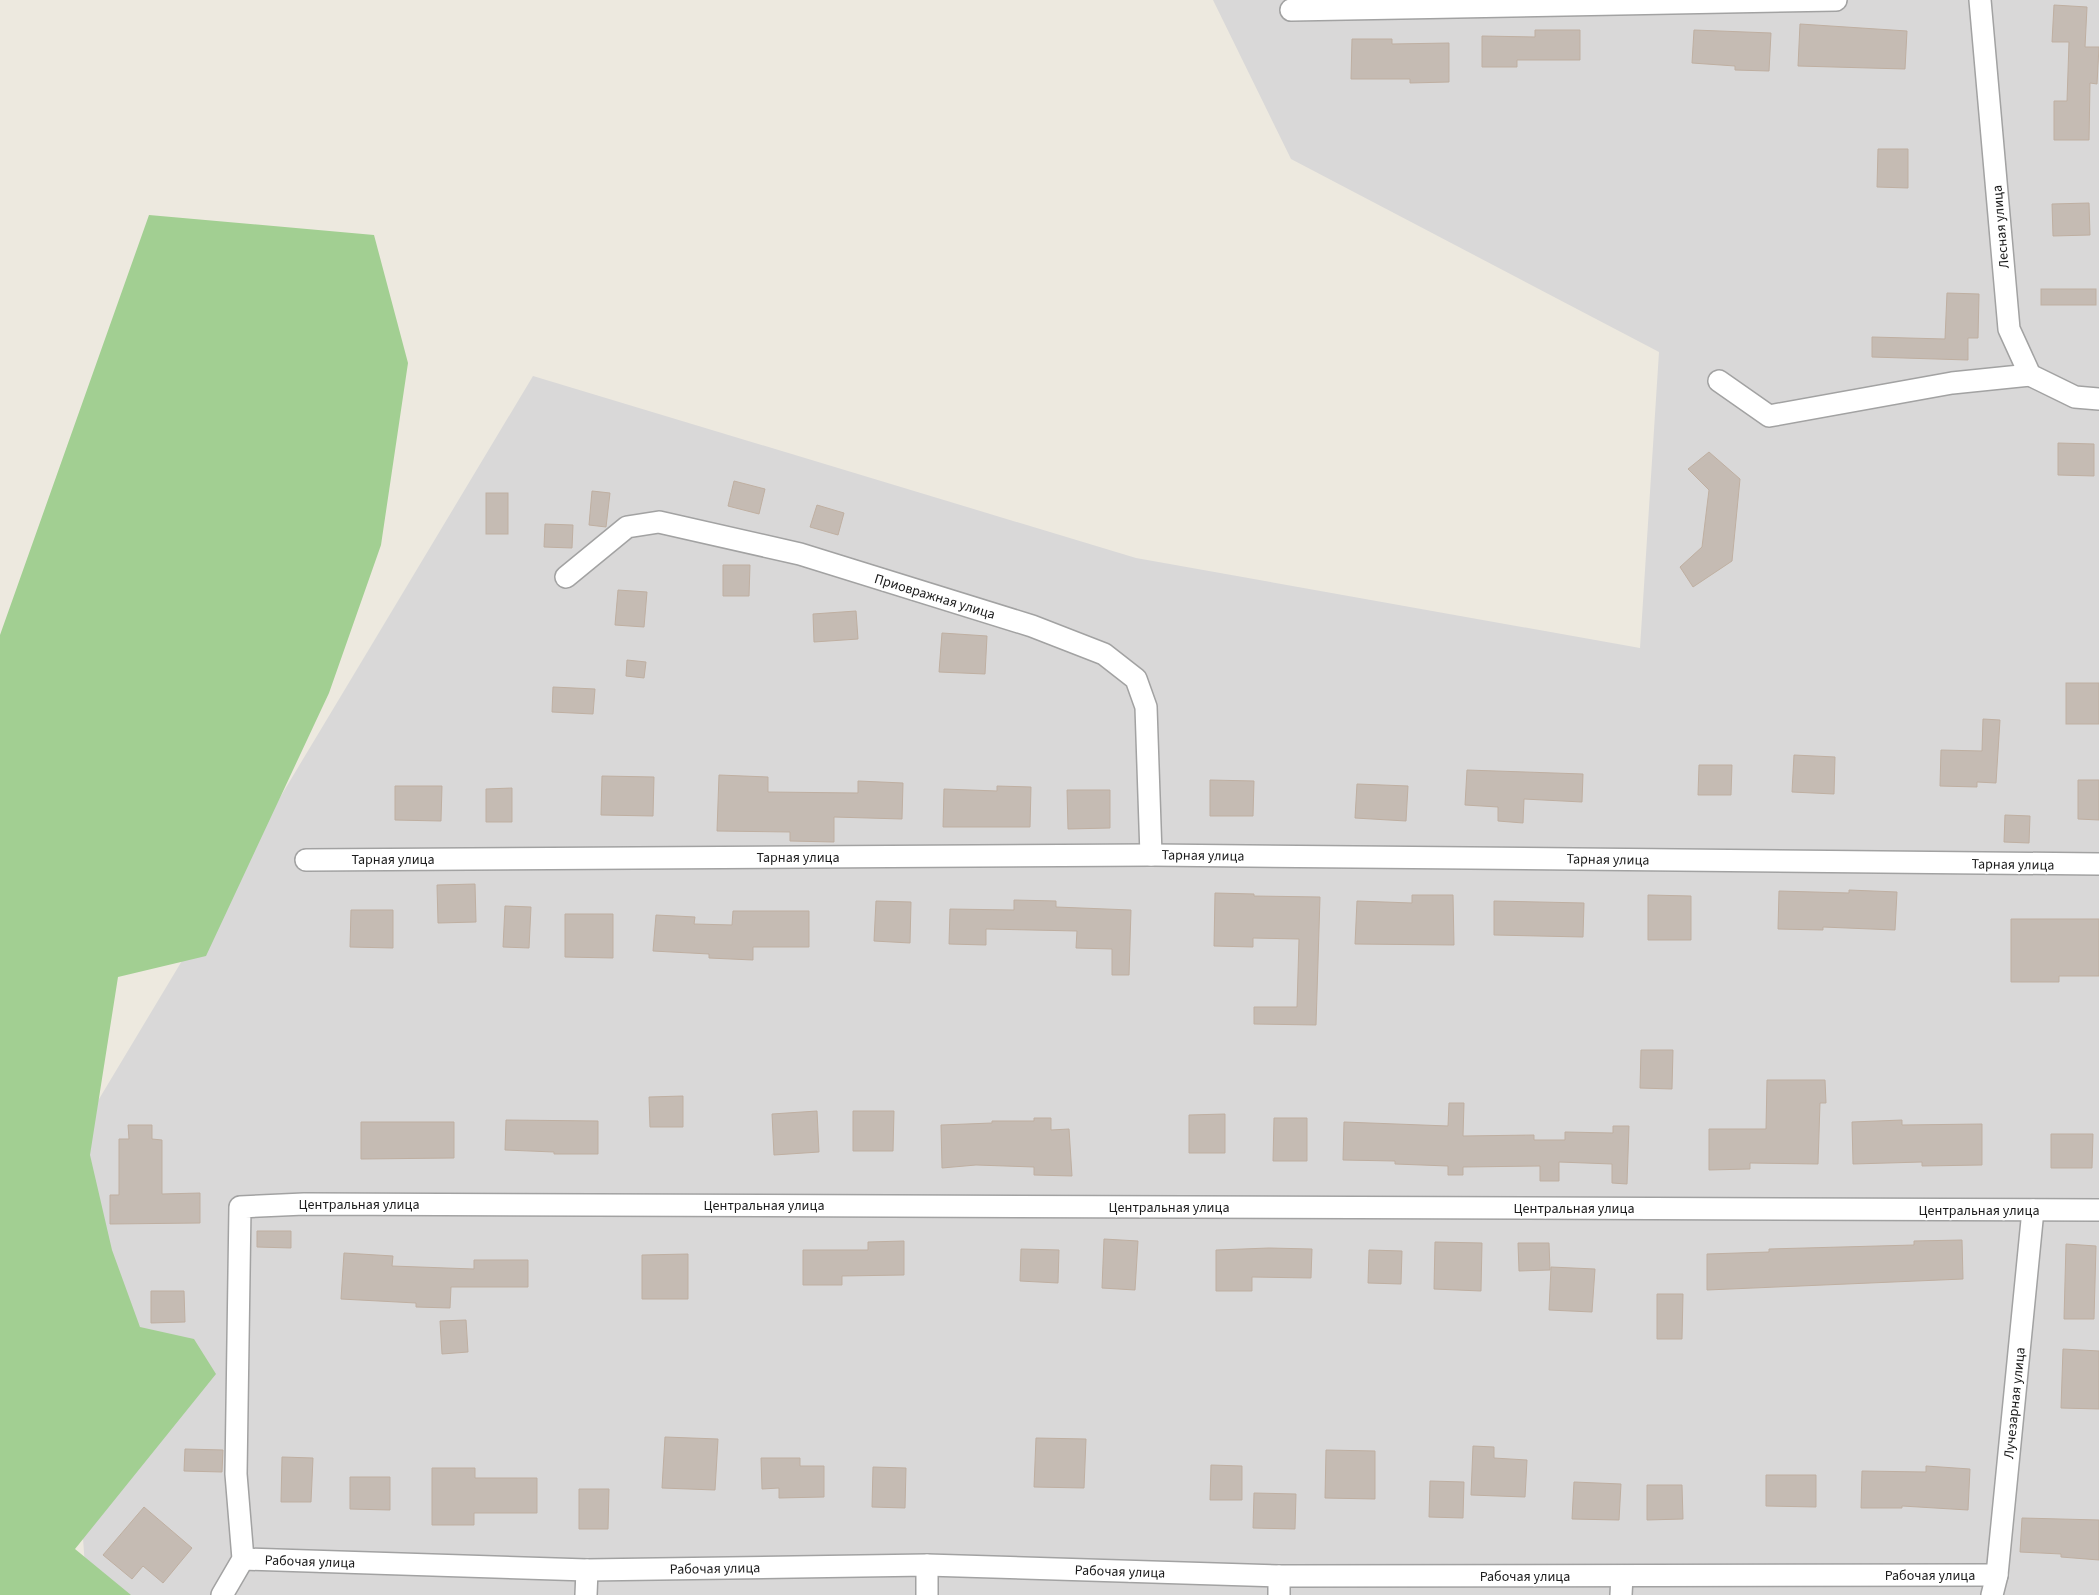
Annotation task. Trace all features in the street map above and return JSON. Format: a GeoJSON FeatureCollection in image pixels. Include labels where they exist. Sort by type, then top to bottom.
{"type":"FeatureCollection","features":[{"type":"Feature","properties":{"kind":"street"},"geometry":{"type":"LineString","coordinates":[[1291,10],[1836,0]]}},
{"type":"Feature","properties":{"kind":"street","name":"Лесная улица"},"geometry":{"type":"LineString","coordinates":[[1980,0],[2009,329],[2030,375]]}},
{"type":"Feature","properties":{"kind":"street"},"geometry":{"type":"LineString","coordinates":[[1718,381],[1769,416],[1952,383],[2030,375],[2075,397],[2099,399]]}},
{"type":"Feature","properties":{"kind":"street","name":"Приовражная улица"},"geometry":{"type":"LineString","coordinates":[[566,577],[627,527],[659,522],[800,554],[1032,626],[1104,654],[1136,679],[1146,707],[1151,855]]}},
{"type":"Feature","properties":{"kind":"street","name":"Тарная улица"},"geometry":{"type":"LineString","coordinates":[[306,860],[1151,855],[2099,864]]}},
{"type":"Feature","properties":{"kind":"street","name":"Центральная улица"},"geometry":{"type":"LineString","coordinates":[[243,1559],[236,1474],[240,1207],[334,1204],[2099,1210]]}},
{"type":"Feature","properties":{"kind":"street","name":"Лучезарная улица"},"geometry":{"type":"LineString","coordinates":[[1992,1595],[1997,1574],[2033,1210]]}},
{"type":"Feature","properties":{"kind":"street"},"geometry":{"type":"LineString","coordinates":[[222,1595],[243,1559]]}},
{"type":"Feature","properties":{"kind":"street","name":"Рабочая улица"},"geometry":{"type":"LineString","coordinates":[[243,1559],[586,1570],[927,1565],[1279,1585],[1622,1586],[1997,1574]]}},
{"type":"Feature","properties":{"kind":"street"},"geometry":{"type":"LineString","coordinates":[[927,1565],[927,1595]]}},
{"type":"Feature","properties":{"kind":"street"},"geometry":{"type":"LineString","coordinates":[[586,1570],[586,1595]]}},
{"type":"Feature","properties":{"kind":"shaded area"},"geometry":{"type":"Polygon","coordinates":[[[1213,0],[2099,0],[2099,1595],[87,1595],[57,1169],[533,376],[1136,558],[1640,648],[1659,352],[1291,159],[1213,0]]]}},
{"type":"Feature","properties":{"kind":"green space"},"geometry":{"type":"Polygon","coordinates":[[[149,215],[374,235],[408,363],[381,545],[329,693],[206,956],[118,977],[90,1155],[112,1250],[140,1327],[194,1339],[216,1374],[75,1549],[131,1595],[0,1595],[0,635],[149,215]]]}},
{"type":"Feature","properties":{"kind":"building"},"geometry":{"type":"Polygon","coordinates":[[[2054,5],[2087,7],[2085,47],[2099,47],[2097,84],[2090,83],[2089,140],[2054,140],[2054,101],[2067,101],[2069,42],[2052,42],[2054,5]]]}},
{"type":"Feature","properties":{"kind":"building"},"geometry":{"type":"Polygon","coordinates":[[[1800,24],[1907,31],[1905,69],[1798,66],[1800,24]]]}},
{"type":"Feature","properties":{"kind":"building"},"geometry":{"type":"Polygon","coordinates":[[[1535,30],[1580,30],[1580,60],[1517,60],[1517,67],[1482,67],[1482,36],[1535,37],[1535,30]]]}},
{"type":"Feature","properties":{"kind":"building"},"geometry":{"type":"Polygon","coordinates":[[[1694,30],[1771,33],[1769,71],[1735,70],[1735,66],[1692,63],[1694,30]]]}},
{"type":"Feature","properties":{"kind":"building"},"geometry":{"type":"Polygon","coordinates":[[[1352,39],[1392,39],[1392,44],[1449,43],[1449,82],[1410,83],[1410,79],[1351,79],[1352,39]]]}},
{"type":"Feature","properties":{"kind":"building"},"geometry":{"type":"Polygon","coordinates":[[[1878,149],[1908,149],[1908,188],[1877,187],[1878,149]]]}},
{"type":"Feature","properties":{"kind":"building"},"geometry":{"type":"Polygon","coordinates":[[[2089,203],[2090,235],[2053,236],[2052,204],[2089,203]]]}},
{"type":"Feature","properties":{"kind":"building"},"geometry":{"type":"Polygon","coordinates":[[[2041,289],[2096,289],[2096,305],[2041,305],[2041,289]]]}},
{"type":"Feature","properties":{"kind":"building"},"geometry":{"type":"Polygon","coordinates":[[[1947,293],[1979,294],[1978,338],[1968,338],[1968,360],[1872,357],[1872,337],[1945,339],[1947,293]]]}},
{"type":"Feature","properties":{"kind":"building"},"geometry":{"type":"Polygon","coordinates":[[[2058,443],[2094,444],[2094,476],[2058,475],[2058,443]]]}},
{"type":"Feature","properties":{"kind":"building"},"geometry":{"type":"Polygon","coordinates":[[[1709,452],[1740,479],[1732,561],[1693,587],[1680,567],[1702,547],[1709,490],[1688,469],[1709,452]]]}},
{"type":"Feature","properties":{"kind":"building"},"geometry":{"type":"Polygon","coordinates":[[[734,481],[765,489],[759,514],[728,506],[734,481]]]}},
{"type":"Feature","properties":{"kind":"building"},"geometry":{"type":"Polygon","coordinates":[[[592,491],[610,493],[606,527],[589,525],[592,491]]]}},
{"type":"Feature","properties":{"kind":"building"},"geometry":{"type":"Polygon","coordinates":[[[486,493],[508,493],[508,534],[486,534],[486,493]]]}},
{"type":"Feature","properties":{"kind":"building"},"geometry":{"type":"Polygon","coordinates":[[[817,505],[844,513],[838,535],[810,527],[817,505]]]}},
{"type":"Feature","properties":{"kind":"building"},"geometry":{"type":"Polygon","coordinates":[[[545,524],[573,525],[572,548],[544,547],[545,524]]]}},
{"type":"Feature","properties":{"kind":"building"},"geometry":{"type":"Polygon","coordinates":[[[723,565],[750,565],[749,596],[723,596],[723,565]]]}},
{"type":"Feature","properties":{"kind":"building"},"geometry":{"type":"Polygon","coordinates":[[[618,590],[647,592],[644,627],[615,625],[618,590]]]}},
{"type":"Feature","properties":{"kind":"building"},"geometry":{"type":"Polygon","coordinates":[[[856,611],[858,639],[814,642],[813,614],[856,611]]]}},
{"type":"Feature","properties":{"kind":"building"},"geometry":{"type":"Polygon","coordinates":[[[942,633],[987,636],[985,674],[939,672],[942,633]]]}},
{"type":"Feature","properties":{"kind":"building"},"geometry":{"type":"Polygon","coordinates":[[[627,660],[646,662],[644,678],[626,676],[627,660]]]}},
{"type":"Feature","properties":{"kind":"building"},"geometry":{"type":"Polygon","coordinates":[[[2066,683],[2099,683],[2099,724],[2066,724],[2066,683]]]}},
{"type":"Feature","properties":{"kind":"building"},"geometry":{"type":"Polygon","coordinates":[[[553,687],[595,689],[593,714],[552,712],[553,687]]]}},
{"type":"Feature","properties":{"kind":"building"},"geometry":{"type":"Polygon","coordinates":[[[1983,719],[2000,720],[1996,783],[1977,782],[1977,787],[1940,786],[1941,750],[1982,751],[1983,719]]]}},
{"type":"Feature","properties":{"kind":"building"},"geometry":{"type":"Polygon","coordinates":[[[1794,755],[1835,757],[1834,794],[1792,792],[1794,755]]]}},
{"type":"Feature","properties":{"kind":"building"},"geometry":{"type":"Polygon","coordinates":[[[1699,765],[1732,765],[1731,795],[1698,795],[1699,765]]]}},
{"type":"Feature","properties":{"kind":"building"},"geometry":{"type":"Polygon","coordinates":[[[1467,770],[1583,774],[1582,802],[1524,799],[1523,823],[1498,821],[1498,807],[1465,805],[1467,770]]]}},
{"type":"Feature","properties":{"kind":"building"},"geometry":{"type":"Polygon","coordinates":[[[719,775],[768,777],[768,792],[858,793],[858,781],[903,783],[902,819],[834,817],[834,842],[790,841],[790,832],[717,831],[719,775]]]}},
{"type":"Feature","properties":{"kind":"building"},"geometry":{"type":"Polygon","coordinates":[[[602,776],[654,777],[653,816],[601,815],[602,776]]]}},
{"type":"Feature","properties":{"kind":"building"},"geometry":{"type":"Polygon","coordinates":[[[1210,780],[1254,781],[1253,816],[1210,816],[1210,780]]]}},
{"type":"Feature","properties":{"kind":"building"},"geometry":{"type":"Polygon","coordinates":[[[2078,780],[2099,780],[2099,820],[2078,819],[2078,780]]]}},
{"type":"Feature","properties":{"kind":"building"},"geometry":{"type":"Polygon","coordinates":[[[1357,784],[1408,786],[1406,821],[1355,818],[1357,784]]]}},
{"type":"Feature","properties":{"kind":"building"},"geometry":{"type":"Polygon","coordinates":[[[395,786],[442,786],[441,821],[395,820],[395,786]]]}},
{"type":"Feature","properties":{"kind":"building"},"geometry":{"type":"Polygon","coordinates":[[[997,786],[1031,787],[1030,827],[943,827],[944,789],[997,791],[997,786]]]}},
{"type":"Feature","properties":{"kind":"building"},"geometry":{"type":"Polygon","coordinates":[[[512,788],[512,822],[486,822],[486,789],[512,788]]]}},
{"type":"Feature","properties":{"kind":"building"},"geometry":{"type":"Polygon","coordinates":[[[1067,790],[1110,790],[1110,828],[1068,829],[1067,790]]]}},
{"type":"Feature","properties":{"kind":"building"},"geometry":{"type":"Polygon","coordinates":[[[2005,815],[2030,816],[2029,843],[2004,842],[2005,815]]]}},
{"type":"Feature","properties":{"kind":"building"},"geometry":{"type":"Polygon","coordinates":[[[475,884],[476,922],[438,923],[437,885],[475,884]]]}},
{"type":"Feature","properties":{"kind":"building"},"geometry":{"type":"Polygon","coordinates":[[[1849,890],[1897,892],[1895,930],[1823,927],[1823,930],[1778,929],[1779,891],[1849,893],[1849,890]]]}},
{"type":"Feature","properties":{"kind":"building"},"geometry":{"type":"Polygon","coordinates":[[[1215,893],[1254,894],[1254,896],[1320,897],[1316,1025],[1254,1024],[1254,1007],[1297,1007],[1299,939],[1253,938],[1253,947],[1214,946],[1215,893]]]}},
{"type":"Feature","properties":{"kind":"building"},"geometry":{"type":"Polygon","coordinates":[[[1412,895],[1453,895],[1454,945],[1355,944],[1357,901],[1412,903],[1412,895]]]}},
{"type":"Feature","properties":{"kind":"building"},"geometry":{"type":"Polygon","coordinates":[[[1648,895],[1691,896],[1691,940],[1648,940],[1648,895]]]}},
{"type":"Feature","properties":{"kind":"building"},"geometry":{"type":"Polygon","coordinates":[[[1014,900],[1056,901],[1056,907],[1131,910],[1129,975],[1112,975],[1112,949],[1076,948],[1077,931],[986,929],[986,945],[949,944],[950,909],[1014,910],[1014,900]]]}},
{"type":"Feature","properties":{"kind":"building"},"geometry":{"type":"Polygon","coordinates":[[[876,901],[911,902],[910,943],[874,941],[876,901]]]}},
{"type":"Feature","properties":{"kind":"building"},"geometry":{"type":"Polygon","coordinates":[[[1494,901],[1584,903],[1583,937],[1494,935],[1494,901]]]}},
{"type":"Feature","properties":{"kind":"building"},"geometry":{"type":"Polygon","coordinates":[[[505,906],[531,907],[529,948],[503,947],[505,906]]]}},
{"type":"Feature","properties":{"kind":"building"},"geometry":{"type":"Polygon","coordinates":[[[351,910],[393,910],[393,948],[350,947],[351,910]]]}},
{"type":"Feature","properties":{"kind":"building"},"geometry":{"type":"Polygon","coordinates":[[[733,911],[809,911],[809,947],[753,947],[753,960],[709,958],[709,954],[653,951],[656,915],[695,917],[694,924],[732,925],[733,911]]]}},
{"type":"Feature","properties":{"kind":"building"},"geometry":{"type":"Polygon","coordinates":[[[565,914],[613,914],[613,958],[565,957],[565,914]]]}},
{"type":"Feature","properties":{"kind":"building"},"geometry":{"type":"Polygon","coordinates":[[[2011,919],[2099,919],[2099,976],[2059,976],[2059,982],[2011,982],[2011,919]]]}},
{"type":"Feature","properties":{"kind":"building"},"geometry":{"type":"Polygon","coordinates":[[[1641,1050],[1673,1050],[1672,1089],[1640,1088],[1641,1050]]]}},
{"type":"Feature","properties":{"kind":"building"},"geometry":{"type":"Polygon","coordinates":[[[1767,1080],[1825,1080],[1826,1103],[1820,1103],[1818,1164],[1750,1163],[1750,1169],[1709,1170],[1709,1129],[1766,1129],[1767,1080]]]}},
{"type":"Feature","properties":{"kind":"building"},"geometry":{"type":"Polygon","coordinates":[[[683,1096],[683,1127],[650,1127],[649,1097],[683,1096]]]}},
{"type":"Feature","properties":{"kind":"building"},"geometry":{"type":"Polygon","coordinates":[[[1449,1103],[1464,1103],[1463,1136],[1534,1135],[1534,1140],[1565,1140],[1565,1132],[1613,1133],[1613,1126],[1629,1126],[1627,1184],[1612,1183],[1612,1164],[1559,1162],[1559,1181],[1540,1181],[1540,1166],[1463,1167],[1463,1175],[1448,1175],[1448,1166],[1395,1164],[1395,1161],[1343,1160],[1344,1122],[1448,1126],[1449,1103]]]}},
{"type":"Feature","properties":{"kind":"building"},"geometry":{"type":"Polygon","coordinates":[[[817,1111],[819,1152],[774,1155],[772,1114],[817,1111]]]}},
{"type":"Feature","properties":{"kind":"building"},"geometry":{"type":"Polygon","coordinates":[[[853,1111],[894,1111],[893,1151],[853,1151],[853,1111]]]}},
{"type":"Feature","properties":{"kind":"building"},"geometry":{"type":"Polygon","coordinates":[[[1225,1114],[1225,1153],[1189,1153],[1189,1115],[1225,1114]]]}},
{"type":"Feature","properties":{"kind":"building"},"geometry":{"type":"Polygon","coordinates":[[[1034,1118],[1051,1118],[1051,1130],[1069,1129],[1072,1176],[1034,1175],[1034,1167],[976,1165],[942,1168],[941,1125],[992,1123],[992,1121],[1034,1121],[1034,1118]]]}},
{"type":"Feature","properties":{"kind":"building"},"geometry":{"type":"Polygon","coordinates":[[[1274,1118],[1307,1118],[1307,1161],[1273,1161],[1274,1118]]]}},
{"type":"Feature","properties":{"kind":"building"},"geometry":{"type":"Polygon","coordinates":[[[506,1120],[598,1121],[598,1154],[554,1154],[554,1152],[505,1150],[506,1120]]]}},
{"type":"Feature","properties":{"kind":"building"},"geometry":{"type":"Polygon","coordinates":[[[1902,1120],[1902,1125],[1982,1124],[1982,1165],[1922,1166],[1922,1162],[1853,1164],[1852,1122],[1902,1120]]]}},
{"type":"Feature","properties":{"kind":"building"},"geometry":{"type":"Polygon","coordinates":[[[361,1122],[454,1122],[454,1158],[361,1159],[361,1122]]]}},
{"type":"Feature","properties":{"kind":"building"},"geometry":{"type":"Polygon","coordinates":[[[128,1125],[152,1125],[152,1139],[162,1140],[162,1194],[200,1193],[200,1223],[110,1224],[110,1195],[119,1195],[119,1139],[129,1139],[128,1125]]]}},
{"type":"Feature","properties":{"kind":"building"},"geometry":{"type":"Polygon","coordinates":[[[2051,1134],[2093,1134],[2092,1168],[2051,1168],[2051,1134]]]}},
{"type":"Feature","properties":{"kind":"building"},"geometry":{"type":"Polygon","coordinates":[[[257,1231],[291,1231],[291,1248],[257,1247],[257,1231]]]}},
{"type":"Feature","properties":{"kind":"building"},"geometry":{"type":"Polygon","coordinates":[[[1104,1239],[1138,1241],[1135,1290],[1102,1288],[1104,1239]]]}},
{"type":"Feature","properties":{"kind":"building"},"geometry":{"type":"Polygon","coordinates":[[[1962,1240],[1963,1279],[1707,1290],[1707,1254],[1769,1252],[1769,1249],[1914,1245],[1914,1241],[1962,1240]]]}},
{"type":"Feature","properties":{"kind":"building"},"geometry":{"type":"Polygon","coordinates":[[[904,1241],[904,1275],[842,1276],[842,1285],[803,1285],[803,1250],[868,1250],[868,1242],[904,1241]]]}},
{"type":"Feature","properties":{"kind":"building"},"geometry":{"type":"Polygon","coordinates":[[[1435,1242],[1482,1243],[1481,1291],[1434,1289],[1435,1242]]]}},
{"type":"Feature","properties":{"kind":"building"},"geometry":{"type":"Polygon","coordinates":[[[1518,1243],[1549,1243],[1550,1270],[1519,1271],[1518,1243]]]}},
{"type":"Feature","properties":{"kind":"building"},"geometry":{"type":"Polygon","coordinates":[[[2066,1244],[2096,1246],[2094,1319],[2064,1319],[2066,1244]]]}},
{"type":"Feature","properties":{"kind":"building"},"geometry":{"type":"Polygon","coordinates":[[[1021,1249],[1059,1250],[1058,1283],[1020,1281],[1021,1249]]]}},
{"type":"Feature","properties":{"kind":"building"},"geometry":{"type":"Polygon","coordinates":[[[1312,1249],[1311,1278],[1252,1277],[1252,1291],[1216,1291],[1216,1250],[1312,1249]]]}},
{"type":"Feature","properties":{"kind":"building"},"geometry":{"type":"Polygon","coordinates":[[[1369,1250],[1402,1251],[1401,1284],[1368,1283],[1369,1250]]]}},
{"type":"Feature","properties":{"kind":"building"},"geometry":{"type":"Polygon","coordinates":[[[344,1253],[393,1256],[392,1266],[474,1269],[474,1260],[528,1260],[528,1287],[451,1287],[450,1308],[416,1307],[416,1303],[341,1299],[344,1253]]]}},
{"type":"Feature","properties":{"kind":"building"},"geometry":{"type":"Polygon","coordinates":[[[688,1254],[688,1299],[642,1299],[642,1255],[688,1254]]]}},
{"type":"Feature","properties":{"kind":"building"},"geometry":{"type":"Polygon","coordinates":[[[1551,1267],[1595,1269],[1592,1312],[1549,1310],[1551,1267]]]}},
{"type":"Feature","properties":{"kind":"building"},"geometry":{"type":"Polygon","coordinates":[[[151,1291],[184,1291],[185,1322],[151,1323],[151,1291]]]}},
{"type":"Feature","properties":{"kind":"building"},"geometry":{"type":"Polygon","coordinates":[[[1657,1294],[1683,1294],[1682,1339],[1657,1339],[1657,1294]]]}},
{"type":"Feature","properties":{"kind":"building"},"geometry":{"type":"Polygon","coordinates":[[[466,1320],[468,1352],[442,1354],[440,1321],[466,1320]]]}},
{"type":"Feature","properties":{"kind":"building"},"geometry":{"type":"Polygon","coordinates":[[[2063,1349],[2099,1351],[2099,1409],[2061,1408],[2063,1349]]]}},
{"type":"Feature","properties":{"kind":"building"},"geometry":{"type":"Polygon","coordinates":[[[665,1437],[718,1439],[715,1490],[662,1488],[665,1437]]]}},
{"type":"Feature","properties":{"kind":"building"},"geometry":{"type":"Polygon","coordinates":[[[1036,1438],[1086,1439],[1084,1488],[1034,1487],[1036,1438]]]}},
{"type":"Feature","properties":{"kind":"building"},"geometry":{"type":"Polygon","coordinates":[[[1473,1446],[1494,1447],[1494,1458],[1527,1460],[1525,1497],[1471,1495],[1473,1446]]]}},
{"type":"Feature","properties":{"kind":"building"},"geometry":{"type":"Polygon","coordinates":[[[185,1449],[223,1450],[222,1472],[184,1471],[185,1449]]]}},
{"type":"Feature","properties":{"kind":"building"},"geometry":{"type":"Polygon","coordinates":[[[1326,1450],[1375,1451],[1375,1499],[1325,1498],[1326,1450]]]}},
{"type":"Feature","properties":{"kind":"building"},"geometry":{"type":"Polygon","coordinates":[[[282,1457],[313,1458],[311,1502],[281,1502],[282,1457]]]}},
{"type":"Feature","properties":{"kind":"building"},"geometry":{"type":"Polygon","coordinates":[[[761,1458],[800,1458],[800,1466],[824,1466],[824,1497],[779,1498],[779,1488],[762,1489],[761,1458]]]}},
{"type":"Feature","properties":{"kind":"building"},"geometry":{"type":"Polygon","coordinates":[[[1211,1465],[1242,1466],[1242,1500],[1210,1500],[1211,1465]]]}},
{"type":"Feature","properties":{"kind":"building"},"geometry":{"type":"Polygon","coordinates":[[[1926,1466],[1970,1469],[1968,1510],[1902,1506],[1902,1508],[1861,1508],[1862,1471],[1926,1472],[1926,1466]]]}},
{"type":"Feature","properties":{"kind":"building"},"geometry":{"type":"Polygon","coordinates":[[[873,1467],[906,1468],[905,1508],[872,1507],[873,1467]]]}},
{"type":"Feature","properties":{"kind":"building"},"geometry":{"type":"Polygon","coordinates":[[[432,1468],[475,1468],[475,1478],[537,1478],[537,1513],[474,1513],[474,1525],[432,1525],[432,1468]]]}},
{"type":"Feature","properties":{"kind":"building"},"geometry":{"type":"Polygon","coordinates":[[[1766,1475],[1816,1475],[1816,1507],[1766,1506],[1766,1475]]]}},
{"type":"Feature","properties":{"kind":"building"},"geometry":{"type":"Polygon","coordinates":[[[350,1477],[390,1477],[390,1510],[350,1509],[350,1477]]]}},
{"type":"Feature","properties":{"kind":"building"},"geometry":{"type":"Polygon","coordinates":[[[1430,1481],[1464,1482],[1463,1518],[1429,1517],[1430,1481]]]}},
{"type":"Feature","properties":{"kind":"building"},"geometry":{"type":"Polygon","coordinates":[[[1574,1482],[1621,1484],[1619,1520],[1572,1519],[1574,1482]]]}},
{"type":"Feature","properties":{"kind":"building"},"geometry":{"type":"Polygon","coordinates":[[[1647,1485],[1682,1485],[1683,1519],[1647,1520],[1647,1485]]]}},
{"type":"Feature","properties":{"kind":"building"},"geometry":{"type":"Polygon","coordinates":[[[579,1489],[609,1489],[608,1529],[579,1529],[579,1489]]]}},
{"type":"Feature","properties":{"kind":"building"},"geometry":{"type":"Polygon","coordinates":[[[1254,1493],[1296,1494],[1295,1529],[1253,1528],[1254,1493]]]}},
{"type":"Feature","properties":{"kind":"building"},"geometry":{"type":"Polygon","coordinates":[[[144,1507],[192,1548],[163,1583],[143,1566],[132,1579],[103,1555],[144,1507]]]}},
{"type":"Feature","properties":{"kind":"building"},"geometry":{"type":"Polygon","coordinates":[[[2022,1518],[2099,1520],[2099,1560],[2061,1557],[2061,1554],[2020,1552],[2022,1518]]]}}]}
